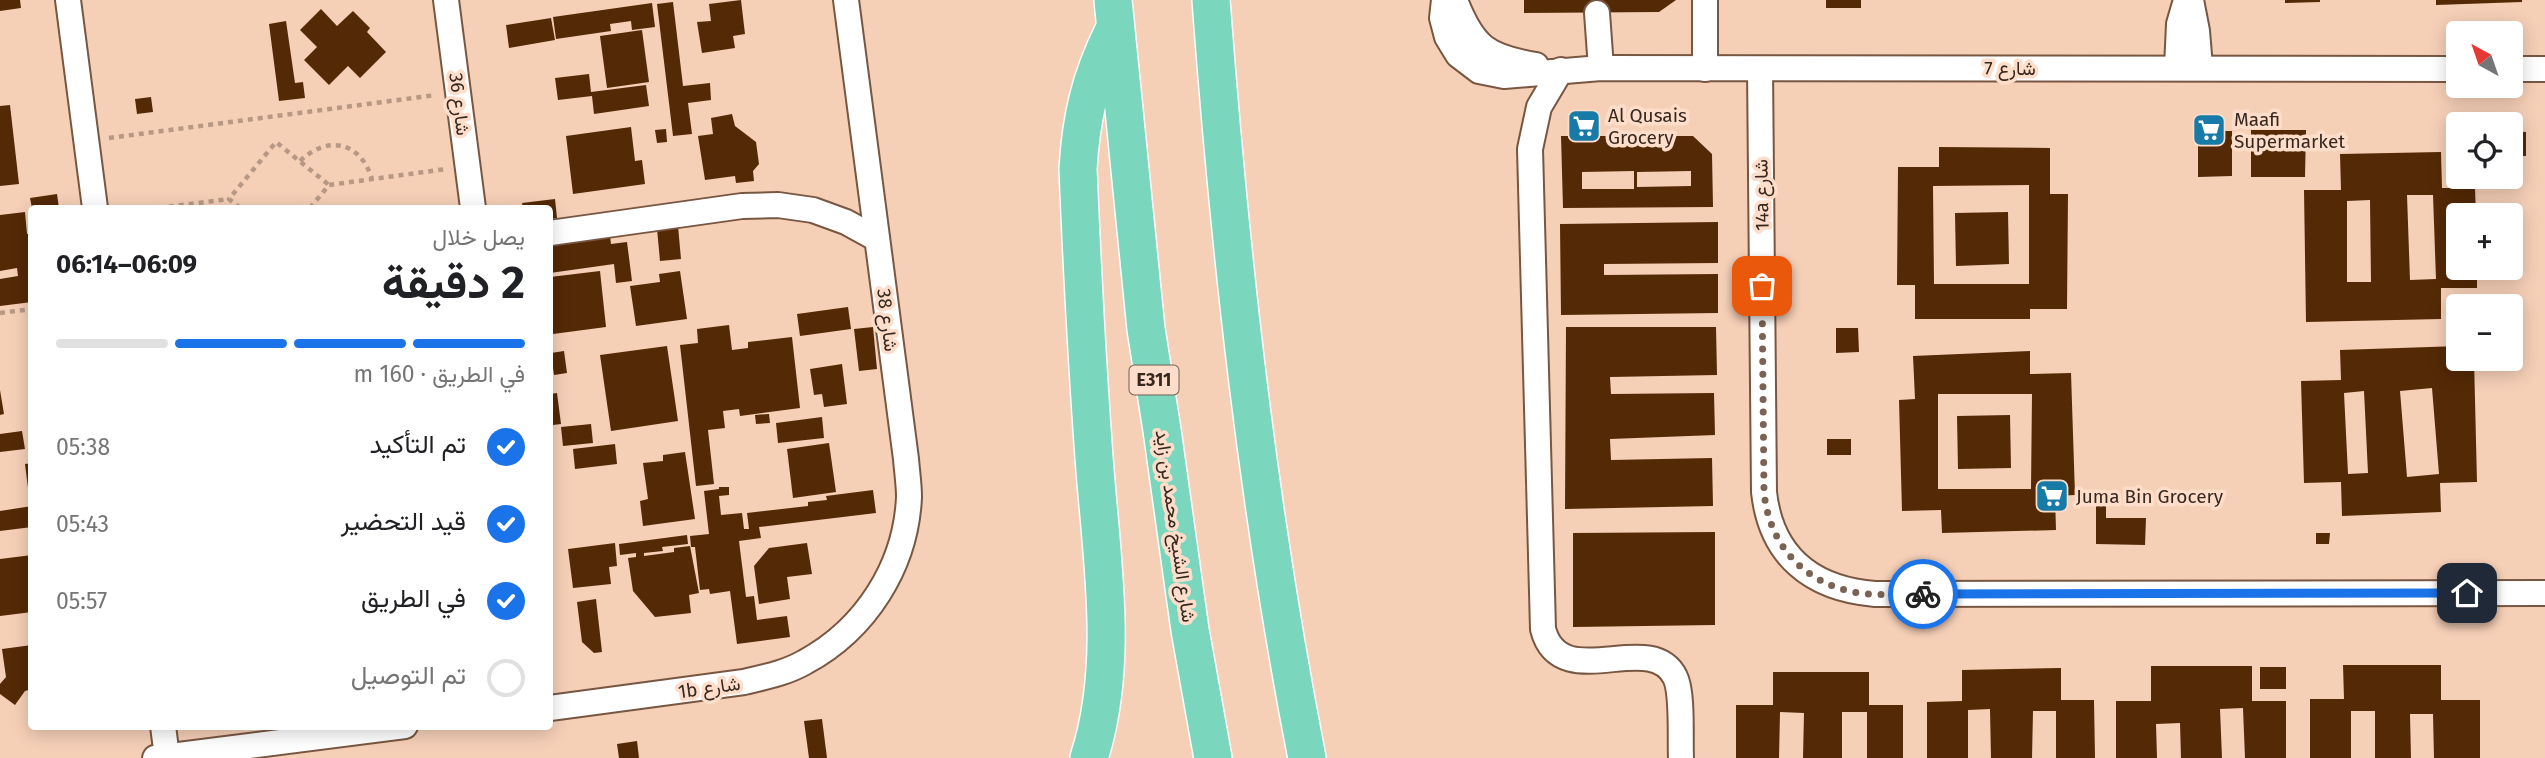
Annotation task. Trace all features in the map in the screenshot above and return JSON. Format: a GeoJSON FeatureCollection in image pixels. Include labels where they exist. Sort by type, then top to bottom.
{"type":"FeatureCollection","features":[{"type":"Feature","properties":{"kind":"highway"},"geometry":{"type":"LineString","coordinates":[[1211,0],[1234,267],[1253,423],[1275,578],[1307,758]]}},
{"type":"Feature","properties":{"kind":"highway"},"geometry":{"type":"LineString","coordinates":[[1089,758],[1100,725],[1105,677],[1105,616],[1078,169],[1080,133],[1087,96],[1114,14]]}},
{"type":"Feature","properties":{"kind":"highway","name":"شارع الشيخ محمد بن زايد"},"geometry":{"type":"LineString","coordinates":[[1114,14],[1146,329],[1213,758]]}},
{"type":"Feature","properties":{"kind":"street"},"geometry":{"type":"LineString","coordinates":[[68,0],[96,205]]}},
{"type":"Feature","properties":{"kind":"street","name":"شارع 36"},"geometry":{"type":"LineString","coordinates":[[446,0],[473,205]]}},
{"type":"Feature","properties":{"kind":"street","name":"شارع 38"},"geometry":{"type":"LineString","coordinates":[[846,0],[909,496],[904,532],[894,566],[876,598],[853,626]]}},
{"type":"Feature","properties":{"kind":"street"},"geometry":{"type":"LineString","coordinates":[[1444,0],[1442,19],[1447,37],[1458,55],[1479,71],[1504,76],[1561,70]]}},
{"type":"Feature","properties":{"kind":"street"},"geometry":{"type":"LineString","coordinates":[[1455,0],[1471,35],[1488,51],[1508,60],[1561,70]]}},
{"type":"Feature","properties":{"kind":"street"},"geometry":{"type":"LineString","coordinates":[[1705,0],[1705,69]]}},
{"type":"Feature","properties":{"kind":"street"},"geometry":{"type":"LineString","coordinates":[[2188,0],[2179,24],[2189,67]]}},
{"type":"Feature","properties":{"kind":"street"},"geometry":{"type":"LineString","coordinates":[[1597,13],[1601,68]]}},
{"type":"Feature","properties":{"kind":"street","name":"شارع 7"},"geometry":{"type":"LineString","coordinates":[[1561,70],[2189,67],[2446,69]]}},
{"type":"Feature","properties":{"kind":"street","name":"14a شارع"},"geometry":{"type":"LineString","coordinates":[[1760,69],[1764,492],[1776,537],[1801,569],[1829,585],[1875,594],[2545,593]]}},
{"type":"Feature","properties":{"kind":"street"},"geometry":{"type":"LineString","coordinates":[[2524,69],[2545,69]]}},
{"type":"Feature","properties":{"kind":"street"},"geometry":{"type":"LineString","coordinates":[[1561,70],[1539,107],[1530,149],[1543,629],[1546,641],[1553,651],[1563,658],[1647,659],[1660,661],[1670,669],[1677,680],[1681,758]]}},
{"type":"Feature","properties":{"kind":"street"},"geometry":{"type":"LineString","coordinates":[[553,233],[742,206],[778,205],[813,210],[877,239]]}},
{"type":"Feature","properties":{"kind":"street","name":"1b شارع"},"geometry":{"type":"LineString","coordinates":[[553,708],[744,682],[775,675],[830,647],[853,626]]}},
{"type":"Feature","properties":{"kind":"street"},"geometry":{"type":"LineString","coordinates":[[163,730],[161,757],[373,730]]}},
{"type":"Feature","properties":{"kind":"path"},"geometry":{"type":"LineString","coordinates":[[87,141],[458,92]]}},
{"type":"Feature","properties":{"kind":"path"},"geometry":{"type":"LineString","coordinates":[[195,205],[229,199],[276,142],[329,185]]}},
{"type":"Feature","properties":{"kind":"path"},"geometry":{"type":"LineString","coordinates":[[300,161],[310,151],[323,146],[349,148],[368,166],[372,179]]}},
{"type":"Feature","properties":{"kind":"path"},"geometry":{"type":"LineString","coordinates":[[312,205],[329,185],[468,166]]}},
{"type":"Feature","properties":{"kind":"path"},"geometry":{"type":"LineString","coordinates":[[229,199],[236,205]]}},
{"type":"Feature","properties":{"kind":"path"},"geometry":{"type":"LineString","coordinates":[[0,313],[28,310]]}},
{"type":"Feature","properties":{"kind":"building"},"geometry":{"type":"Polygon","coordinates":[[[0,0],[20,0],[21,8],[0,11],[0,0]]]}},
{"type":"Feature","properties":{"kind":"building"},"geometry":{"type":"Polygon","coordinates":[[[741,0],[745,34],[733,36],[735,48],[702,53],[697,22],[711,21],[709,4],[741,0]]]}},
{"type":"Feature","properties":{"kind":"building"},"geometry":{"type":"Polygon","coordinates":[[[1524,0],[1676,0],[1659,12],[1524,13],[1524,0]]]}},
{"type":"Feature","properties":{"kind":"building"},"geometry":{"type":"Polygon","coordinates":[[[1826,0],[1861,0],[1861,8],[1826,8],[1826,0]]]}},
{"type":"Feature","properties":{"kind":"building"},"geometry":{"type":"Polygon","coordinates":[[[2285,0],[2320,0],[2320,2],[2285,3],[2285,0]]]}},
{"type":"Feature","properties":{"kind":"building"},"geometry":{"type":"Polygon","coordinates":[[[2436,0],[2522,0],[2522,2],[2436,5],[2436,0]]]}},
{"type":"Feature","properties":{"kind":"building"},"geometry":{"type":"Polygon","coordinates":[[[673,2],[683,86],[710,83],[711,100],[688,103],[692,134],[673,136],[657,4],[673,2]]]}},
{"type":"Feature","properties":{"kind":"building"},"geometry":{"type":"Polygon","coordinates":[[[652,3],[655,27],[632,30],[631,21],[610,24],[611,31],[556,39],[553,17],[652,3]]]}},
{"type":"Feature","properties":{"kind":"building"},"geometry":{"type":"Polygon","coordinates":[[[321,9],[337,26],[353,11],[370,28],[367,32],[386,52],[360,78],[348,66],[329,85],[304,60],[317,47],[300,30],[321,9]]]}},
{"type":"Feature","properties":{"kind":"building"},"geometry":{"type":"Polygon","coordinates":[[[551,18],[555,40],[509,48],[506,25],[551,18]]]}},
{"type":"Feature","properties":{"kind":"building"},"geometry":{"type":"Polygon","coordinates":[[[286,21],[295,83],[303,82],[305,98],[279,101],[269,24],[286,21]]]}},
{"type":"Feature","properties":{"kind":"building"},"geometry":{"type":"Polygon","coordinates":[[[642,30],[649,82],[607,88],[600,36],[642,30]]]}},
{"type":"Feature","properties":{"kind":"building"},"geometry":{"type":"Polygon","coordinates":[[[589,74],[591,92],[646,85],[649,106],[594,114],[592,96],[558,100],[555,78],[589,74]]]}},
{"type":"Feature","properties":{"kind":"building"},"geometry":{"type":"Polygon","coordinates":[[[151,97],[153,112],[137,114],[135,99],[151,97]]]}},
{"type":"Feature","properties":{"kind":"building"},"geometry":{"type":"Polygon","coordinates":[[[10,105],[19,184],[0,186],[0,106],[10,105]]]}},
{"type":"Feature","properties":{"kind":"building"},"geometry":{"type":"Polygon","coordinates":[[[732,114],[735,126],[756,142],[759,164],[753,171],[754,181],[736,183],[735,176],[705,180],[698,136],[713,134],[711,118],[732,114]]]}},
{"type":"Feature","properties":{"kind":"building"},"geometry":{"type":"Polygon","coordinates":[[[631,127],[635,161],[642,160],[645,184],[573,194],[566,136],[631,127]]]}},
{"type":"Feature","properties":{"kind":"building"},"geometry":{"type":"Polygon","coordinates":[[[666,129],[667,142],[657,143],[655,130],[666,129]]]}},
{"type":"Feature","properties":{"kind":"building"},"geometry":{"type":"Polygon","coordinates":[[[2251,130],[2306,130],[2305,177],[2251,177],[2251,130]]]}},
{"type":"Feature","properties":{"kind":"building"},"geometry":{"type":"Polygon","coordinates":[[[2198,131],[2232,131],[2232,176],[2198,177],[2198,131]]]}},
{"type":"Feature","properties":{"kind":"building"},"geometry":{"type":"Polygon","coordinates":[[[2523,132],[2526,132],[2526,156],[2523,156],[2523,132]]]}},
{"type":"Feature","properties":{"kind":"building"},"geometry":{"type":"Polygon","coordinates":[[[1561,136],[1693,136],[1712,154],[1713,207],[1563,208],[1561,136]],[[1634,171],[1582,172],[1582,189],[1634,189],[1634,171]],[[1691,171],[1637,172],[1637,187],[1691,186],[1691,171]]]}},
{"type":"Feature","properties":{"kind":"building"},"geometry":{"type":"Polygon","coordinates":[[[1939,147],[2050,148],[2050,194],[2068,194],[2067,309],[2030,309],[2030,319],[1915,319],[1915,285],[1897,285],[1898,167],[1939,167],[1939,147]],[[2029,185],[1933,186],[1934,284],[2029,284],[2029,185]]]}},
{"type":"Feature","properties":{"kind":"building"},"geometry":{"type":"Polygon","coordinates":[[[2441,152],[2442,188],[2475,189],[2476,203],[2446,203],[2446,280],[2477,280],[2477,288],[2441,288],[2441,319],[2306,322],[2304,190],[2341,190],[2340,154],[2441,152]],[[2407,195],[2410,280],[2436,279],[2433,195],[2407,195]],[[2370,200],[2347,201],[2347,282],[2371,282],[2370,200]]]}},
{"type":"Feature","properties":{"kind":"building"},"geometry":{"type":"Polygon","coordinates":[[[57,194],[59,205],[31,205],[30,198],[57,194]]]}},
{"type":"Feature","properties":{"kind":"building"},"geometry":{"type":"Polygon","coordinates":[[[555,199],[557,218],[553,219],[553,205],[522,203],[555,199]]]}},
{"type":"Feature","properties":{"kind":"building"},"geometry":{"type":"Polygon","coordinates":[[[25,212],[28,234],[28,302],[0,306],[0,279],[18,276],[17,268],[0,271],[0,215],[25,212]]]}},
{"type":"Feature","properties":{"kind":"building"},"geometry":{"type":"Polygon","coordinates":[[[2008,212],[2009,264],[1956,266],[1955,213],[2008,212]]]}},
{"type":"Feature","properties":{"kind":"building"},"geometry":{"type":"Polygon","coordinates":[[[1718,222],[1718,263],[1604,264],[1604,275],[1718,274],[1718,313],[1561,315],[1560,224],[1718,222]]]}},
{"type":"Feature","properties":{"kind":"building"},"geometry":{"type":"Polygon","coordinates":[[[678,226],[681,259],[660,261],[657,229],[678,226]]]}},
{"type":"Feature","properties":{"kind":"building"},"geometry":{"type":"Polygon","coordinates":[[[610,236],[611,244],[627,242],[632,281],[616,283],[614,264],[553,273],[553,245],[610,236]]]}},
{"type":"Feature","properties":{"kind":"building"},"geometry":{"type":"Polygon","coordinates":[[[600,271],[606,327],[553,334],[553,277],[600,271]]]}},
{"type":"Feature","properties":{"kind":"building"},"geometry":{"type":"Polygon","coordinates":[[[680,271],[687,319],[636,326],[630,286],[660,282],[659,274],[680,271]]]}},
{"type":"Feature","properties":{"kind":"building"},"geometry":{"type":"Polygon","coordinates":[[[848,307],[851,329],[800,336],[797,314],[848,307]]]}},
{"type":"Feature","properties":{"kind":"building"},"geometry":{"type":"Polygon","coordinates":[[[729,325],[732,350],[748,348],[748,342],[792,337],[800,408],[740,416],[739,409],[723,411],[725,428],[708,430],[714,484],[696,486],[680,345],[698,343],[697,329],[729,325]]]}},
{"type":"Feature","properties":{"kind":"building"},"geometry":{"type":"Polygon","coordinates":[[[873,327],[877,369],[859,371],[854,329],[873,327]]]}},
{"type":"Feature","properties":{"kind":"building"},"geometry":{"type":"Polygon","coordinates":[[[1566,327],[1716,327],[1717,375],[1610,377],[1611,394],[1714,393],[1715,435],[1610,439],[1611,460],[1712,458],[1713,506],[1565,509],[1566,327]]]}},
{"type":"Feature","properties":{"kind":"building"},"geometry":{"type":"Polygon","coordinates":[[[1836,328],[1858,328],[1859,352],[1836,353],[1836,328]]]}},
{"type":"Feature","properties":{"kind":"building"},"geometry":{"type":"Polygon","coordinates":[[[667,346],[678,421],[611,431],[600,355],[667,346]]]}},
{"type":"Feature","properties":{"kind":"building"},"geometry":{"type":"Polygon","coordinates":[[[2446,346],[2446,371],[2474,371],[2477,482],[2440,483],[2441,512],[2342,516],[2341,482],[2304,483],[2301,381],[2341,380],[2340,350],[2446,346]],[[2432,388],[2400,391],[2407,477],[2439,474],[2432,388]],[[2364,391],[2344,393],[2348,474],[2368,473],[2364,391]]]}},
{"type":"Feature","properties":{"kind":"building"},"geometry":{"type":"Polygon","coordinates":[[[564,351],[567,373],[554,375],[553,353],[564,351]]]}},
{"type":"Feature","properties":{"kind":"building"},"geometry":{"type":"Polygon","coordinates":[[[2030,351],[2030,374],[2071,373],[2075,495],[2055,496],[2056,530],[1942,533],[1941,510],[1902,511],[1899,400],[1915,399],[1913,356],[2030,351]],[[1938,394],[1938,489],[2031,489],[2032,394],[1938,394]]]}},
{"type":"Feature","properties":{"kind":"building"},"geometry":{"type":"Polygon","coordinates":[[[842,364],[847,404],[824,407],[822,394],[814,395],[810,369],[842,364]]]}},
{"type":"Feature","properties":{"kind":"building"},"geometry":{"type":"Polygon","coordinates":[[[0,390],[4,414],[0,415],[0,390]]]}},
{"type":"Feature","properties":{"kind":"building"},"geometry":{"type":"Polygon","coordinates":[[[557,393],[561,424],[553,425],[553,394],[557,393]]]}},
{"type":"Feature","properties":{"kind":"building"},"geometry":{"type":"Polygon","coordinates":[[[769,414],[770,423],[756,424],[755,415],[769,414]]]}},
{"type":"Feature","properties":{"kind":"building"},"geometry":{"type":"Polygon","coordinates":[[[2010,415],[2011,468],[1958,469],[1957,416],[2010,415]]]}},
{"type":"Feature","properties":{"kind":"building"},"geometry":{"type":"Polygon","coordinates":[[[822,417],[824,438],[778,443],[776,423],[822,417]]]}},
{"type":"Feature","properties":{"kind":"building"},"geometry":{"type":"Polygon","coordinates":[[[591,424],[593,443],[563,446],[561,427],[591,424]]]}},
{"type":"Feature","properties":{"kind":"building"},"geometry":{"type":"Polygon","coordinates":[[[22,431],[25,449],[0,452],[0,434],[22,431]]]}},
{"type":"Feature","properties":{"kind":"building"},"geometry":{"type":"Polygon","coordinates":[[[1827,439],[1851,439],[1851,455],[1827,455],[1827,439]]]}},
{"type":"Feature","properties":{"kind":"building"},"geometry":{"type":"Polygon","coordinates":[[[829,443],[836,492],[793,498],[787,449],[829,443]]]}},
{"type":"Feature","properties":{"kind":"building"},"geometry":{"type":"Polygon","coordinates":[[[615,444],[617,464],[575,469],[573,449],[615,444]]]}},
{"type":"Feature","properties":{"kind":"building"},"geometry":{"type":"Polygon","coordinates":[[[685,452],[695,519],[643,526],[640,501],[648,499],[643,463],[663,461],[663,455],[685,452]]]}},
{"type":"Feature","properties":{"kind":"building"},"geometry":{"type":"Polygon","coordinates":[[[25,464],[28,464],[28,488],[25,464]]]}},
{"type":"Feature","properties":{"kind":"building"},"geometry":{"type":"Polygon","coordinates":[[[729,487],[729,495],[719,496],[721,515],[742,513],[744,529],[749,529],[747,513],[808,506],[808,502],[827,500],[826,496],[873,490],[876,513],[759,527],[761,538],[739,541],[746,597],[754,596],[757,620],[787,616],[790,637],[737,644],[730,591],[710,594],[709,589],[700,590],[695,547],[691,547],[690,536],[709,534],[704,491],[729,487]]]}},
{"type":"Feature","properties":{"kind":"building"},"geometry":{"type":"Polygon","coordinates":[[[2106,503],[2106,518],[2146,518],[2145,545],[2096,544],[2096,504],[2106,503]]]}},
{"type":"Feature","properties":{"kind":"building"},"geometry":{"type":"Polygon","coordinates":[[[28,507],[28,528],[0,531],[0,511],[28,507]]]}},
{"type":"Feature","properties":{"kind":"building"},"geometry":{"type":"Polygon","coordinates":[[[1715,532],[1715,625],[1573,627],[1573,533],[1715,532]]]}},
{"type":"Feature","properties":{"kind":"building"},"geometry":{"type":"Polygon","coordinates":[[[2316,533],[2330,533],[2329,544],[2316,544],[2316,533]]]}},
{"type":"Feature","properties":{"kind":"building"},"geometry":{"type":"Polygon","coordinates":[[[687,535],[688,544],[662,547],[663,551],[644,553],[644,556],[674,552],[674,548],[690,546],[699,593],[689,595],[691,613],[655,617],[633,591],[628,558],[636,557],[636,553],[620,555],[619,544],[687,535]]]}},
{"type":"Feature","properties":{"kind":"building"},"geometry":{"type":"Polygon","coordinates":[[[615,543],[617,566],[609,567],[611,584],[573,588],[568,549],[615,543]]]}},
{"type":"Feature","properties":{"kind":"building"},"geometry":{"type":"Polygon","coordinates":[[[807,543],[812,574],[787,577],[790,599],[759,604],[754,566],[769,548],[807,543]]]}},
{"type":"Feature","properties":{"kind":"building"},"geometry":{"type":"Polygon","coordinates":[[[28,556],[28,612],[0,616],[0,559],[28,556]]]}},
{"type":"Feature","properties":{"kind":"building"},"geometry":{"type":"Polygon","coordinates":[[[596,599],[602,652],[594,653],[582,642],[577,602],[596,599]]]}},
{"type":"Feature","properties":{"kind":"building"},"geometry":{"type":"Polygon","coordinates":[[[28,646],[28,690],[15,705],[0,694],[0,684],[6,677],[2,649],[28,646]]]}},
{"type":"Feature","properties":{"kind":"building"},"geometry":{"type":"Polygon","coordinates":[[[2343,665],[2441,665],[2441,700],[2480,700],[2480,758],[2434,758],[2433,714],[2410,714],[2411,758],[2375,758],[2375,711],[2351,711],[2351,758],[2310,758],[2310,699],[2344,699],[2343,665]]]}},
{"type":"Feature","properties":{"kind":"building"},"geometry":{"type":"Polygon","coordinates":[[[2151,666],[2252,666],[2252,701],[2286,701],[2286,758],[2245,758],[2243,708],[2220,709],[2222,758],[2181,758],[2180,723],[2156,724],[2157,758],[2116,758],[2116,701],[2151,701],[2151,666]]]}},
{"type":"Feature","properties":{"kind":"building"},"geometry":{"type":"Polygon","coordinates":[[[2260,667],[2286,667],[2286,689],[2260,689],[2260,667]]]}},
{"type":"Feature","properties":{"kind":"building"},"geometry":{"type":"Polygon","coordinates":[[[2061,668],[2061,700],[2094,700],[2095,758],[2056,758],[2056,711],[2033,711],[2032,758],[1991,758],[1990,709],[1968,710],[1968,758],[1927,758],[1927,702],[1962,701],[1962,670],[2061,668]]]}},
{"type":"Feature","properties":{"kind":"building"},"geometry":{"type":"Polygon","coordinates":[[[1773,672],[1869,672],[1869,705],[1903,705],[1903,758],[1867,758],[1867,712],[1842,712],[1842,758],[1803,758],[1804,713],[1780,712],[1779,758],[1736,758],[1736,705],[1773,705],[1773,672]]]}},
{"type":"Feature","properties":{"kind":"building"},"geometry":{"type":"Polygon","coordinates":[[[822,719],[827,758],[809,758],[804,721],[822,719]]]}},
{"type":"Feature","properties":{"kind":"building"},"geometry":{"type":"Polygon","coordinates":[[[637,741],[639,758],[619,758],[617,744],[637,741]]]}},
{"type":"Feature","properties":{"kind":"way so far"},"geometry":{"type":"LineString","coordinates":[[1762,286],[1764,492],[1770,523],[1776,537],[1801,569],[1829,585],[1860,593],[1923,594]]}},
{"type":"Feature","properties":{"kind":"place","name":"Al Qusais Grocery"},"geometry":{"type":"Point","coordinates":[1584,126]}},
{"type":"Feature","properties":{"kind":"place","name":"Maafi Supermarket"},"geometry":{"type":"Point","coordinates":[2209,130]}},
{"type":"Feature","properties":{"kind":"place","name":"Juma Bin Grocery"},"geometry":{"type":"Point","coordinates":[2052,496]}},
{"type":"Feature","properties":{"kind":"route"},"geometry":{"type":"LineString","coordinates":[[1923,594],[2467,593]]}}]}
